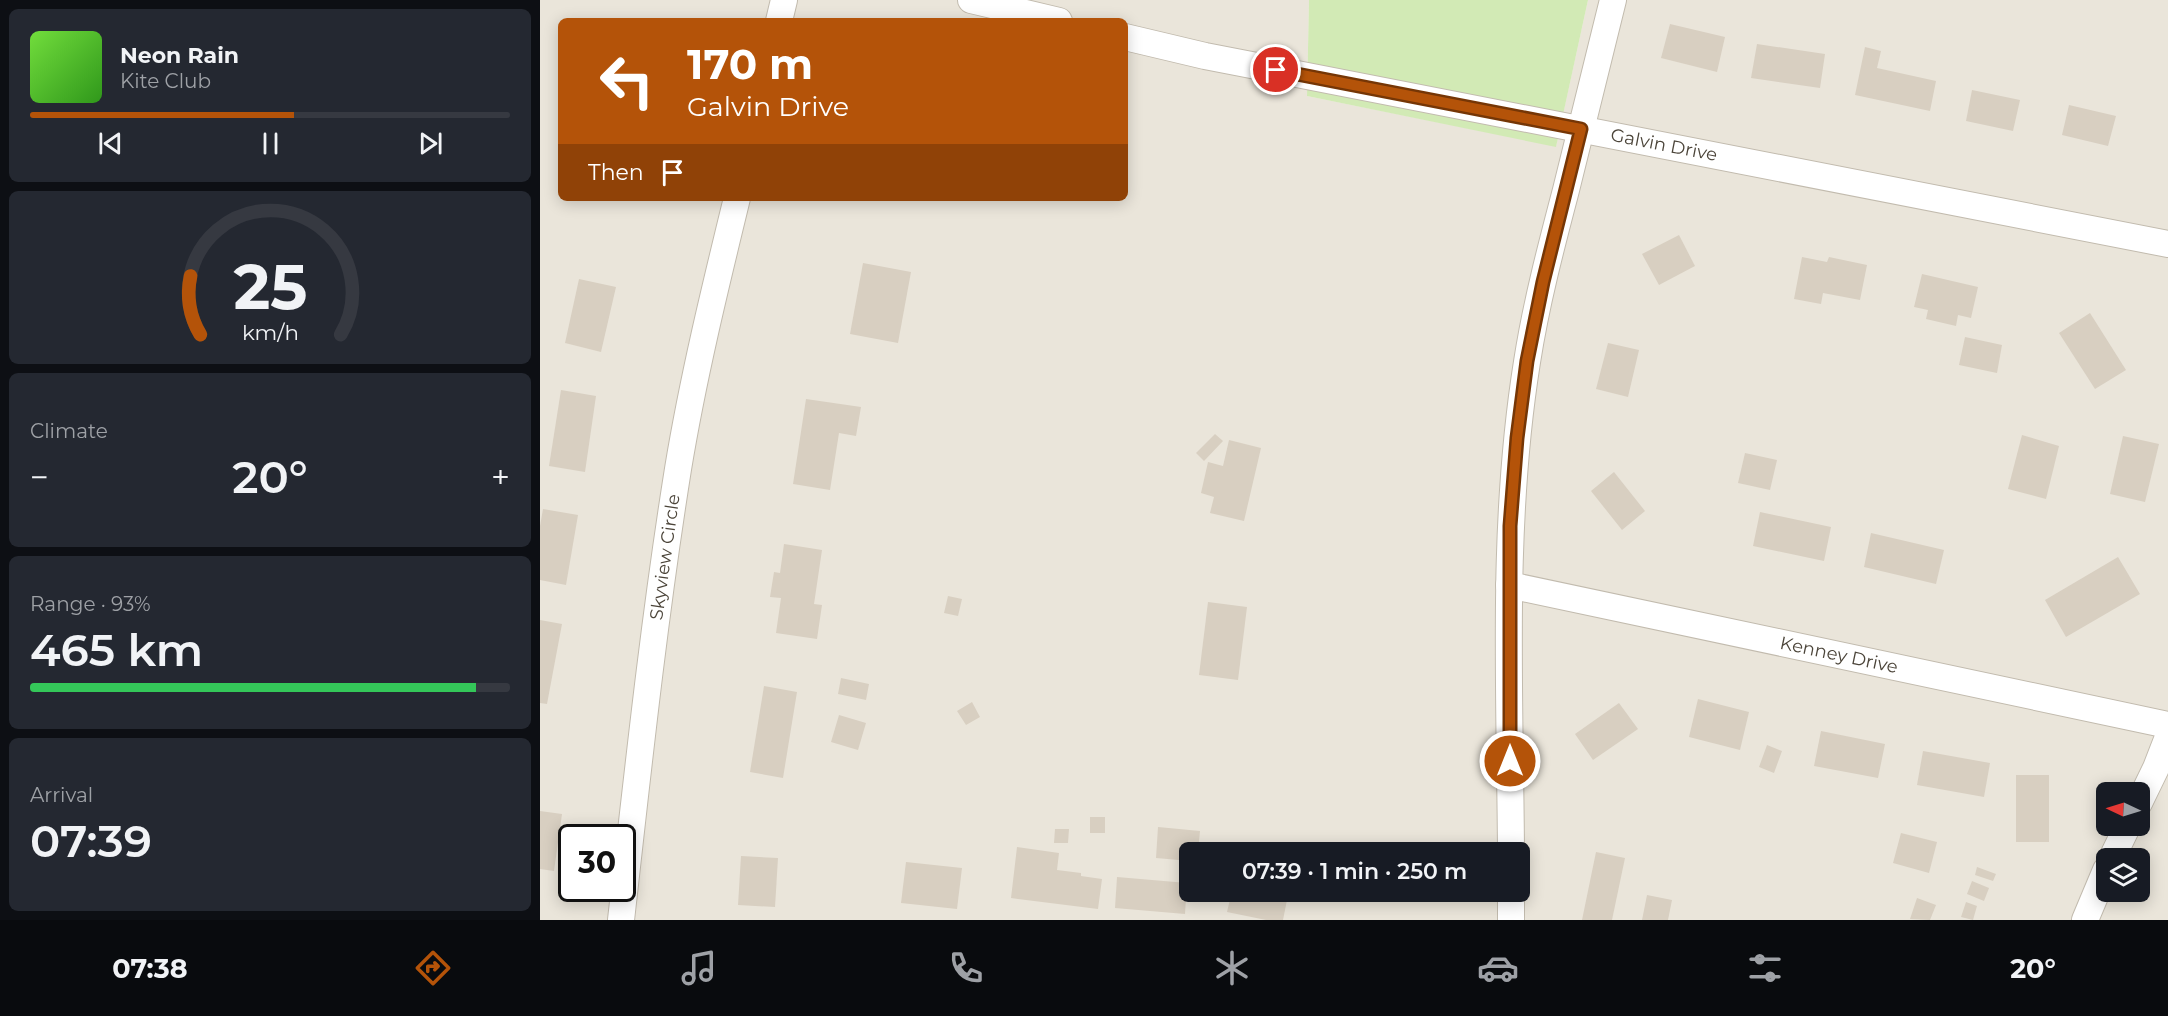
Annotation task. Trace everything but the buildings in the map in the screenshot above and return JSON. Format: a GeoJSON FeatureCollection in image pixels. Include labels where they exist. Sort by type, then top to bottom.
{"type":"FeatureCollection","features":[{"type":"Feature","properties":{"kind":"street"},"geometry":{"type":"LineString","coordinates":[[780,18],[784,0]]}},
{"type":"Feature","properties":{"kind":"street"},"geometry":{"type":"LineString","coordinates":[[971,0],[1046,18]]}},
{"type":"Feature","properties":{"kind":"street"},"geometry":{"type":"LineString","coordinates":[[1510,842],[1511,506],[1527,361],[1544,275],[1613,0]]}},
{"type":"Feature","properties":{"kind":"street","name":"Galvin Drive"},"geometry":{"type":"LineString","coordinates":[[1128,38],[1205,56],[2168,244]]}},
{"type":"Feature","properties":{"kind":"street","name":"Skyview Circle"},"geometry":{"type":"LineString","coordinates":[[621,920],[659,590],[678,468],[710,309],[736,201]]}},
{"type":"Feature","properties":{"kind":"street","name":"Kenney Drive"},"geometry":{"type":"LineString","coordinates":[[1509,585],[2168,725]]}},
{"type":"Feature","properties":{"kind":"street"},"geometry":{"type":"LineString","coordinates":[[2149,782],[2168,737]]}},
{"type":"Feature","properties":{"kind":"street"},"geometry":{"type":"LineString","coordinates":[[2085,920],[2096,894]]}},
{"type":"Feature","properties":{"kind":"street"},"geometry":{"type":"LineString","coordinates":[[1511,902],[1511,920]]}},
{"type":"Feature","properties":{"kind":"shaded area"},"geometry":{"type":"Polygon","coordinates":[[[540,0],[1309,0],[1307,96],[1556,146],[1588,0],[2168,0],[2168,920],[540,920],[540,0]]]}},
{"type":"Feature","properties":{"kind":"green space"},"geometry":{"type":"Polygon","coordinates":[[[1309,0],[1588,0],[1556,147],[1307,96],[1309,0]]]}},
{"type":"Feature","properties":{"kind":"route"},"geometry":{"type":"LineString","coordinates":[[1276,70],[1581,129],[1543,282],[1527,361],[1517,438],[1510,526],[1510,761]]}}]}
